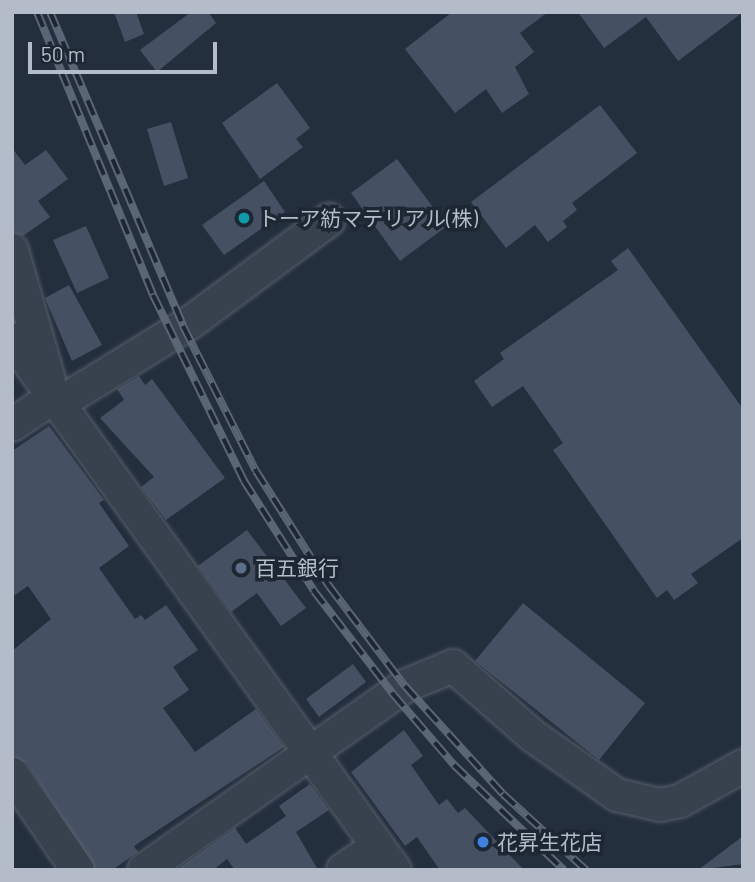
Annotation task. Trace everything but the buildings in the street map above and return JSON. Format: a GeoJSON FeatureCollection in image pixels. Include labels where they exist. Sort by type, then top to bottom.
{"type":"FeatureCollection","features":[{"type":"Feature","properties":{"kind":"street"},"geometry":{"type":"LineString","coordinates":[[12,425],[56,397],[191,321],[329,220]]}},
{"type":"Feature","properties":{"kind":"street"},"geometry":{"type":"LineString","coordinates":[[12,250],[56,397]]}},
{"type":"Feature","properties":{"kind":"street"},"geometry":{"type":"LineString","coordinates":[[12,339],[387,858],[343,870]]}},
{"type":"Feature","properties":{"kind":"street"},"geometry":{"type":"LineString","coordinates":[[144,870],[312,755],[405,686],[453,666],[533,736],[617,795],[660,805],[680,802],[743,766]]}},
{"type":"Feature","properties":{"kind":"street"},"geometry":{"type":"LineString","coordinates":[[12,774],[78,870]]}},
{"type":"Feature","properties":{"kind":"railway"},"geometry":{"type":"LineString","coordinates":[[37,12],[153,295],[244,481],[314,591],[393,694],[454,765],[564,870]]}},
{"type":"Feature","properties":{"kind":"railway"},"geometry":{"type":"LineString","coordinates":[[50,12],[183,326],[256,471],[329,586],[405,686],[503,794],[586,870]]}},
{"type":"Feature","properties":{"kind":"place","name":"トーア紡マテリアル(株)"},"geometry":{"type":"Point","coordinates":[244,218]}},
{"type":"Feature","properties":{"kind":"place","name":"百五銀行"},"geometry":{"type":"Point","coordinates":[241,568]}},
{"type":"Feature","properties":{"kind":"place","name":"花昇生花店"},"geometry":{"type":"Point","coordinates":[483,842]}}]}
